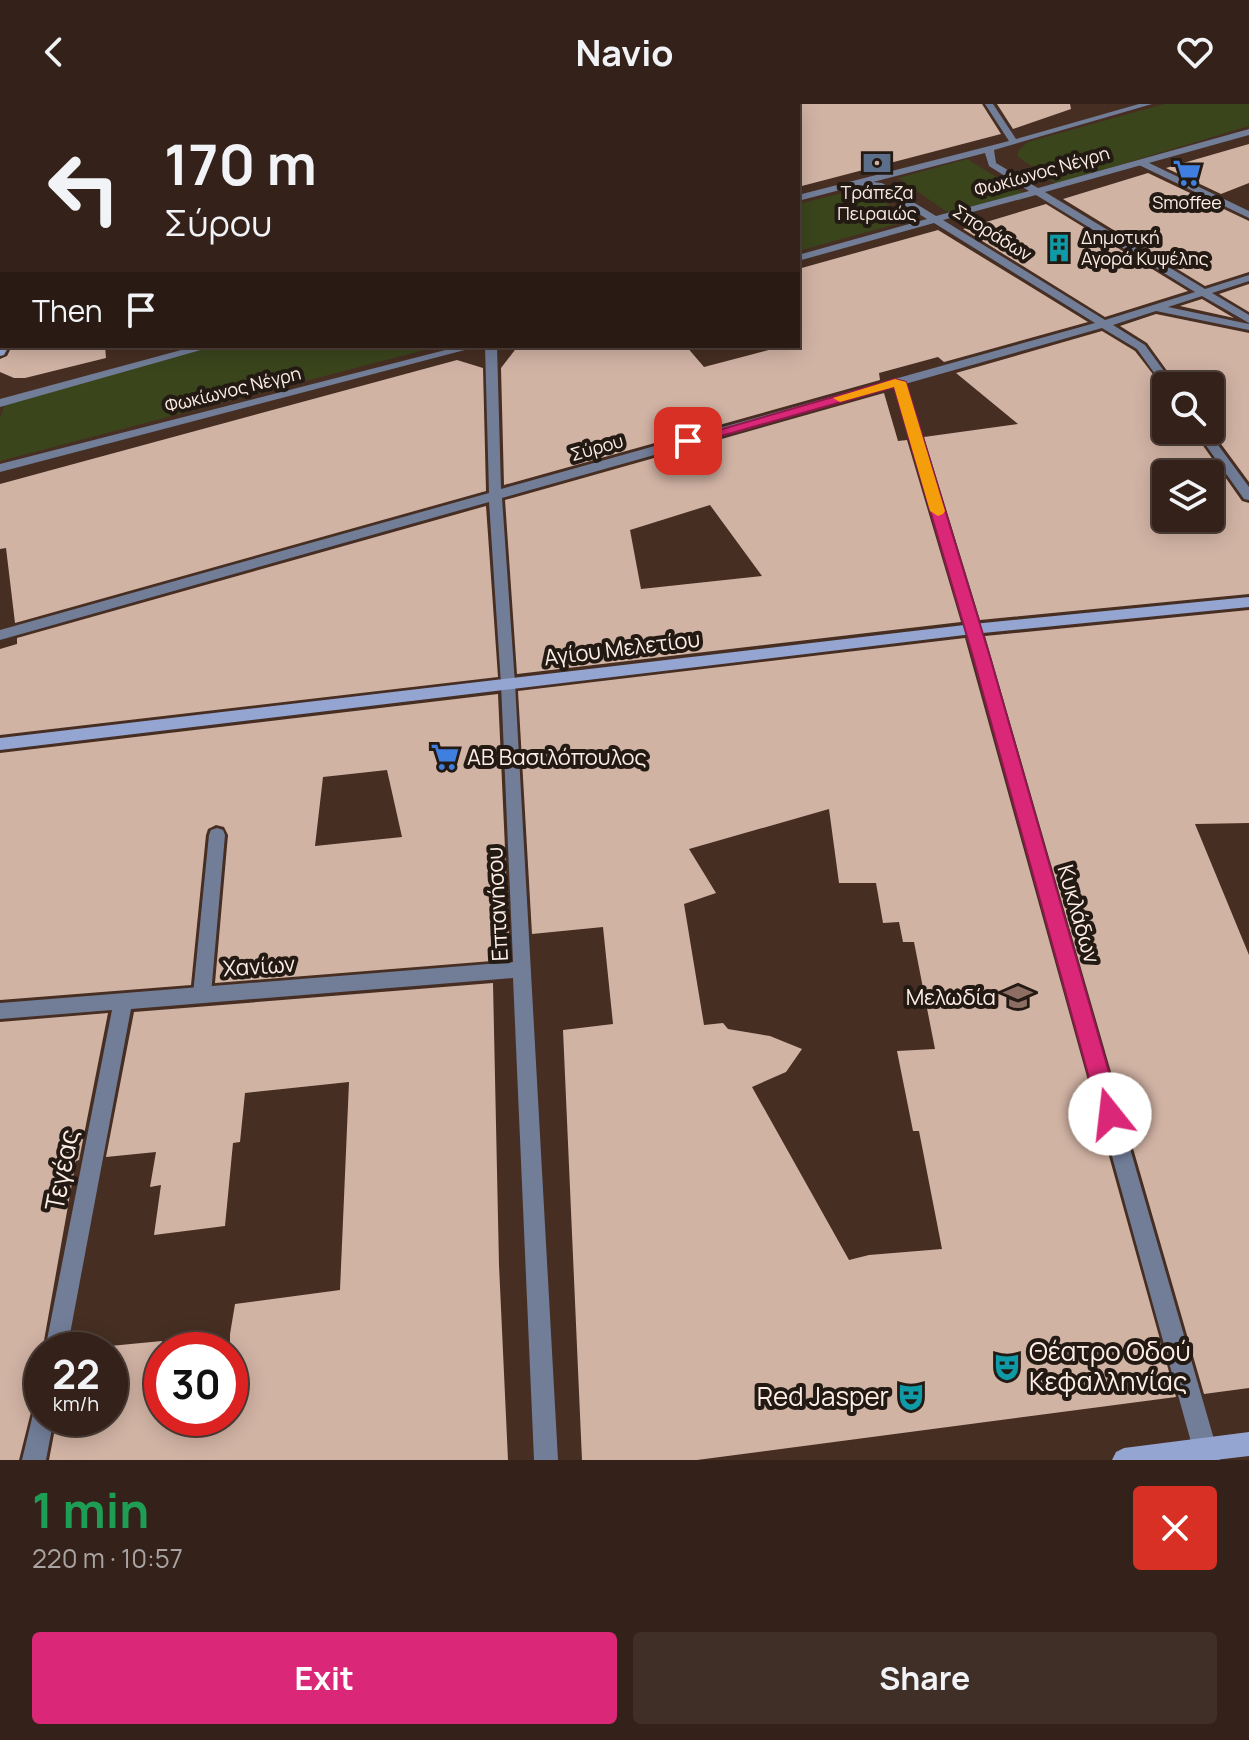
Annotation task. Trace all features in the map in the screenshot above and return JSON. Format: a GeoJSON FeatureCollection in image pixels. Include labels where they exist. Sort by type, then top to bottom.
{"type":"FeatureCollection","features":[{"type":"Feature","properties":{"kind":"street"},"geometry":{"type":"LineString","coordinates":[[989,104],[1014,142]]}},
{"type":"Feature","properties":{"kind":"street","name":"Φωκίωνος Νέγρη"},"geometry":{"type":"LineString","coordinates":[[800,197],[862,183],[1148,104]]}},
{"type":"Feature","properties":{"kind":"street","name":"Φωκίωνος Νέγρη"},"geometry":{"type":"LineString","coordinates":[[800,257],[1249,132]]}},
{"type":"Feature","properties":{"kind":"street"},"geometry":{"type":"LineString","coordinates":[[989,149],[992,164],[1249,320]]}},
{"type":"Feature","properties":{"kind":"street"},"geometry":{"type":"LineString","coordinates":[[1142,163],[1249,215]]}},
{"type":"Feature","properties":{"kind":"street","name":"Σποράδων"},"geometry":{"type":"LineString","coordinates":[[862,183],[879,185],[1141,347],[1159,372]]}},
{"type":"Feature","properties":{"kind":"street","name":"Σύρου"},"geometry":{"type":"LineString","coordinates":[[0,635],[1104,324],[1249,278]]}},
{"type":"Feature","properties":{"kind":"street"},"geometry":{"type":"LineString","coordinates":[[1155,308],[1249,327]]}},
{"type":"Feature","properties":{"kind":"street"},"geometry":{"type":"LineString","coordinates":[[0,403],[202,348]]}},
{"type":"Feature","properties":{"kind":"street","name":"Φωκίωνος Νέγρη"},"geometry":{"type":"LineString","coordinates":[[0,468],[466,348]]}},
{"type":"Feature","properties":{"kind":"street","name":"Επτανήσου"},"geometry":{"type":"LineString","coordinates":[[491,348],[495,495],[508,684],[546,1460]]}},
{"type":"Feature","properties":{"kind":"street","name":"Κυκλάδων"},"geometry":{"type":"LineString","coordinates":[[899,382],[973,629],[1206,1455]]}},
{"type":"Feature","properties":{"kind":"street"},"geometry":{"type":"LineString","coordinates":[[1211,444],[1249,496]]}},
{"type":"Feature","properties":{"kind":"street","name":"Αγίου Μελετίου"},"geometry":{"type":"LineString","coordinates":[[0,744],[973,629],[1249,602]]}},
{"type":"Feature","properties":{"kind":"street"},"geometry":{"type":"LineString","coordinates":[[202,994],[217,835]]}},
{"type":"Feature","properties":{"kind":"street","name":"Χανίων"},"geometry":{"type":"LineString","coordinates":[[0,1011],[522,969]]}},
{"type":"Feature","properties":{"kind":"street","name":"Τεγέας"},"geometry":{"type":"LineString","coordinates":[[59,1332],[123,1001]]}},
{"type":"Feature","properties":{"kind":"street"},"geometry":{"type":"LineString","coordinates":[[34,1460],[39,1436]]}},
{"type":"Feature","properties":{"kind":"street"},"geometry":{"type":"LineString","coordinates":[[1124,1460],[1206,1455],[1249,1444]]}},
{"type":"Feature","properties":{"kind":"green space"},"geometry":{"type":"Polygon","coordinates":[[[1164,104],[1249,104],[1249,126],[1056,184],[1017,156],[1028,142],[1164,104]]]}},
{"type":"Feature","properties":{"kind":"green space"},"geometry":{"type":"Polygon","coordinates":[[[967,159],[1023,193],[950,214],[898,178],[967,159]]]}},
{"type":"Feature","properties":{"kind":"green space"},"geometry":{"type":"Polygon","coordinates":[[[864,188],[911,220],[800,250],[800,204],[864,188]]]}},
{"type":"Feature","properties":{"kind":"green space"},"geometry":{"type":"Polygon","coordinates":[[[209,348],[432,348],[0,461],[0,418],[6,401],[209,348]]]}},
{"type":"Feature","properties":{"kind":"building"},"geometry":{"type":"Polygon","coordinates":[[[800,104],[982,104],[1001,134],[800,186],[800,104]]]}},
{"type":"Feature","properties":{"kind":"building"},"geometry":{"type":"Polygon","coordinates":[[[997,104],[1070,104],[1071,109],[1013,129],[997,104]]]}},
{"type":"Feature","properties":{"kind":"building"},"geometry":{"type":"Polygon","coordinates":[[[1249,144],[1249,183],[1221,194],[1166,168],[1249,144]]]}},
{"type":"Feature","properties":{"kind":"building"},"geometry":{"type":"Polygon","coordinates":[[[1148,173],[1249,221],[1249,272],[1205,286],[1063,199],[1148,173]]]}},
{"type":"Feature","properties":{"kind":"building","name":"Δημοτική Αγορά Κυψέλης"},"geometry":{"type":"Polygon","coordinates":[[[1046,204],[1188,291],[1105,317],[963,229],[1046,204]]]}},
{"type":"Feature","properties":{"kind":"building"},"geometry":{"type":"Polygon","coordinates":[[[938,230],[1088,322],[944,362],[938,357],[879,373],[880,380],[504,485],[501,368],[516,348],[688,348],[704,367],[776,348],[800,348],[800,268],[938,230]]]}},
{"type":"Feature","properties":{"kind":"building"},"geometry":{"type":"Polygon","coordinates":[[[1249,284],[1249,312],[1219,294],[1249,284]]]}},
{"type":"Feature","properties":{"kind":"building"},"geometry":{"type":"Polygon","coordinates":[[[1202,299],[1234,318],[1180,306],[1202,299]]]}},
{"type":"Feature","properties":{"kind":"building"},"geometry":{"type":"Polygon","coordinates":[[[1156,314],[1249,333],[1249,482],[1221,444],[1224,444],[1224,372],[1168,372],[1147,343],[1120,326],[1156,314]]]}},
{"type":"Feature","properties":{"kind":"building"},"geometry":{"type":"Polygon","coordinates":[[[1102,331],[1135,351],[1152,373],[1152,444],[1202,444],[1213,460],[1152,460],[1152,532],[1224,532],[1224,475],[1242,501],[1249,503],[1249,594],[980,620],[924,437],[1018,424],[956,373],[1102,331]]]}},
{"type":"Feature","properties":{"kind":"building"},"geometry":{"type":"Polygon","coordinates":[[[11,348],[105,348],[106,358],[14,378],[0,372],[0,359],[7,356],[11,348]]]}},
{"type":"Feature","properties":{"kind":"building"},"geometry":{"type":"Polygon","coordinates":[[[457,360],[483,368],[486,491],[15,623],[6,548],[0,549],[0,484],[457,360]]]}},
{"type":"Feature","properties":{"kind":"building"},"geometry":{"type":"Polygon","coordinates":[[[884,393],[898,441],[907,440],[961,622],[517,674],[505,500],[884,393]],[[710,505],[630,530],[641,589],[762,576],[710,505]]]}},
{"type":"Feature","properties":{"kind":"building"},"geometry":{"type":"Polygon","coordinates":[[[486,506],[498,677],[0,735],[0,649],[17,644],[17,638],[486,506]]]}},
{"type":"Feature","properties":{"kind":"building"},"geometry":{"type":"Polygon","coordinates":[[[1249,610],[1249,823],[1195,824],[1249,955],[1249,1388],[1204,1394],[985,636],[1249,610]]]}},
{"type":"Feature","properties":{"kind":"building"},"geometry":{"type":"Polygon","coordinates":[[[965,638],[1176,1397],[697,1460],[582,1460],[563,1030],[613,1024],[603,927],[532,934],[518,691],[965,638]],[[829,809],[689,849],[716,893],[684,904],[704,1025],[723,1023],[728,1029],[770,1036],[802,1049],[786,1072],[752,1087],[849,1260],[869,1255],[942,1249],[919,1131],[913,1131],[897,1051],[935,1049],[914,942],[903,942],[899,922],[883,923],[876,883],[839,883],[829,809]]]}},
{"type":"Feature","properties":{"kind":"building"},"geometry":{"type":"Polygon","coordinates":[[[498,694],[509,937],[491,939],[492,961],[215,983],[228,835],[224,827],[216,825],[208,829],[206,835],[191,985],[0,1000],[0,753],[498,694]],[[387,770],[323,777],[315,846],[402,837],[387,770]]]}},
{"type":"Feature","properties":{"kind":"building"},"geometry":{"type":"Polygon","coordinates":[[[493,983],[499,1265],[508,1460],[49,1460],[54,1436],[128,1436],[128,1344],[144,1343],[144,1436],[248,1436],[248,1332],[230,1332],[235,1304],[340,1290],[349,1082],[245,1093],[240,1142],[233,1143],[225,1226],[154,1235],[161,1185],[150,1187],[156,1152],[106,1157],[134,1012],[493,983]]]}},
{"type":"Feature","properties":{"kind":"building"},"geometry":{"type":"Polygon","coordinates":[[[108,1013],[79,1160],[76,1161],[46,1332],[24,1332],[25,1436],[19,1460],[0,1460],[0,1022],[108,1013]]]}},
{"type":"Feature","properties":{"kind":"slow traffic"},"geometry":{"type":"LineString","coordinates":[[840,398],[899,382],[938,511]]}},
{"type":"Feature","properties":{"kind":"place","name":"Τράπεζα Πειραιώς"},"geometry":{"type":"Point","coordinates":[877,163]}},
{"type":"Feature","properties":{"kind":"place","name":"Smoffee"},"geometry":{"type":"Point","coordinates":[1187,173]}},
{"type":"Feature","properties":{"kind":"place","name":"Δημοτική Αγορά Κυψέλης"},"geometry":{"type":"Point","coordinates":[1059,248]}},
{"type":"Feature","properties":{"kind":"place","name":"ΑΒ Βασιλόπουλος"},"geometry":{"type":"Point","coordinates":[445,757]}},
{"type":"Feature","properties":{"kind":"place","name":"Μελωδία"},"geometry":{"type":"Point","coordinates":[1018,997]}},
{"type":"Feature","properties":{"kind":"place","name":"Θέατρο Οδού Κεφαλληνίας"},"geometry":{"type":"Point","coordinates":[1007,1367]}},
{"type":"Feature","properties":{"kind":"place","name":"Red Jasper"},"geometry":{"type":"Point","coordinates":[911,1397]}},
{"type":"Feature","properties":{"kind":"route"},"geometry":{"type":"LineString","coordinates":[[688,441],[899,382],[981,657],[1110,1114]]}}]}
